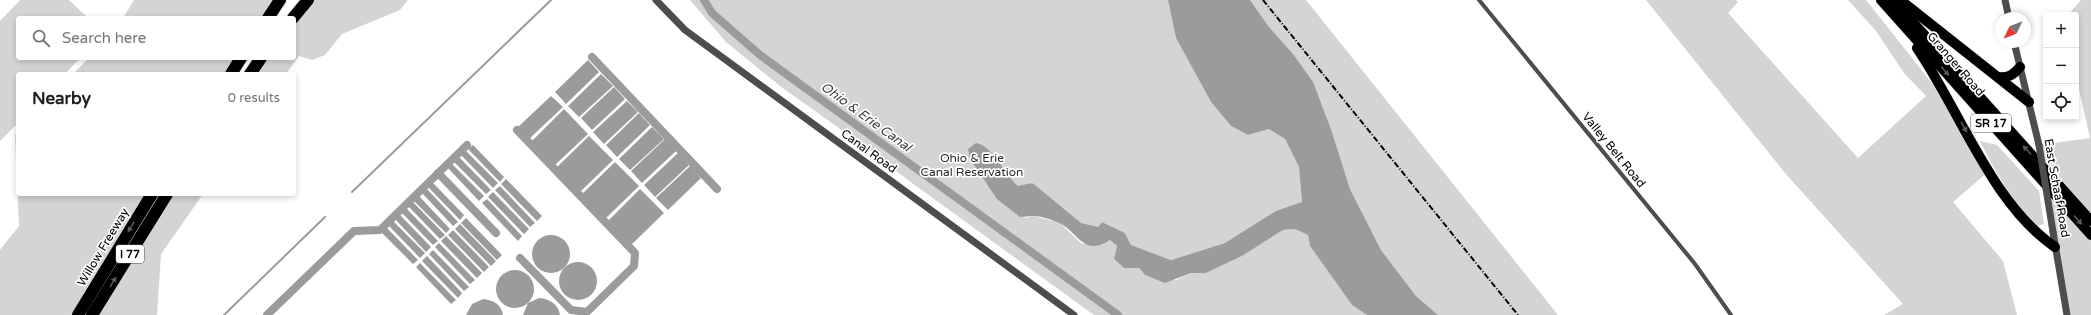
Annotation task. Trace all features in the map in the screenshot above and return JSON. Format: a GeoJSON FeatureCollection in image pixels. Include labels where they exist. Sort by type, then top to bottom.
{"type":"FeatureCollection","features":[{"type":"Feature","properties":{"kind":"highway"},"geometry":{"type":"LineString","coordinates":[[269,16],[280,0]]}},
{"type":"Feature","properties":{"kind":"highway"},"geometry":{"type":"LineString","coordinates":[[290,16],[301,0]]}},
{"type":"Feature","properties":{"kind":"highway"},"geometry":{"type":"LineString","coordinates":[[295,16],[308,0]]}},
{"type":"Feature","properties":{"kind":"highway"},"geometry":{"type":"LineString","coordinates":[[231,72],[240,60]]}},
{"type":"Feature","properties":{"kind":"highway"},"geometry":{"type":"LineString","coordinates":[[252,72],[260,60]]}},
{"type":"Feature","properties":{"kind":"highway","name":"Willow Freeway"},"geometry":{"type":"LineString","coordinates":[[78,315],[151,196]]}},
{"type":"Feature","properties":{"kind":"highway","name":"I 77"},"geometry":{"type":"LineString","coordinates":[[92,315],[166,196]]}},
{"type":"Feature","properties":{"kind":"main road","name":"Granger Road"},"geometry":{"type":"LineString","coordinates":[[1881,0],[2091,235]]}},
{"type":"Feature","properties":{"kind":"main road","name":"Granger Road"},"geometry":{"type":"LineString","coordinates":[[1893,0],[2091,221]]}},
{"type":"Feature","properties":{"kind":"main road"},"geometry":{"type":"LineString","coordinates":[[1901,0],[1916,14],[2029,102]]}},
{"type":"Feature","properties":{"kind":"main road"},"geometry":{"type":"LineString","coordinates":[[1891,11],[1932,71],[1998,185],[2040,237],[2055,247]]}},
{"type":"Feature","properties":{"kind":"main road"},"geometry":{"type":"LineString","coordinates":[[1998,77],[2007,77],[2012,75],[2020,67]]}},
{"type":"Feature","properties":{"kind":"street","name":"Canal Road"},"geometry":{"type":"LineString","coordinates":[[656,0],[685,30],[1074,315]]}},
{"type":"Feature","properties":{"kind":"street","name":"Valley Belt Road"},"geometry":{"type":"LineString","coordinates":[[1479,0],[1695,264],[1731,315]]}},
{"type":"Feature","properties":{"kind":"street"},"geometry":{"type":"LineString","coordinates":[[2005,0],[2008,12]]}},
{"type":"Feature","properties":{"kind":"street","name":"East Schaaf Road"},"geometry":{"type":"LineString","coordinates":[[2015,48],[2039,145],[2067,315]]}},
{"type":"Feature","properties":{"kind":"green space"},"geometry":{"type":"Polygon","coordinates":[[[20,0],[69,0],[86,16],[16,16],[16,60],[78,60],[67,72],[16,72],[16,125],[0,141],[0,21],[20,0]]]}},
{"type":"Feature","properties":{"kind":"green space"},"geometry":{"type":"Polygon","coordinates":[[[134,0],[280,0],[269,16],[124,16],[134,0]]]}},
{"type":"Feature","properties":{"kind":"green space"},"geometry":{"type":"Polygon","coordinates":[[[301,0],[408,0],[400,10],[342,34],[325,55],[312,60],[299,56],[287,72],[251,72],[260,60],[296,60],[296,16],[295,16],[301,0]]]}},
{"type":"Feature","properties":{"kind":"green space","name":"Ohio & Erie Canal Reservation"},"geometry":{"type":"Polygon","coordinates":[[[690,0],[1168,0],[1176,38],[1211,102],[1231,126],[1248,135],[1269,129],[1285,139],[1299,167],[1302,202],[1225,243],[1171,260],[1131,245],[1125,233],[1102,222],[1098,228],[1081,223],[1032,183],[1021,186],[1008,206],[1018,215],[1026,218],[1032,216],[1059,222],[1082,244],[1110,240],[1117,246],[1114,259],[1124,268],[1139,268],[1145,275],[1176,280],[1191,273],[1206,273],[1242,256],[1283,230],[1295,229],[1308,235],[1310,246],[1352,305],[1367,315],[1094,315],[780,86],[726,42],[690,0]]]}},
{"type":"Feature","properties":{"kind":"green space"},"geometry":{"type":"Polygon","coordinates":[[[1250,0],[1306,0],[1558,315],[1438,315],[1416,296],[1381,250],[1350,189],[1332,132],[1269,27],[1250,0]]]}},
{"type":"Feature","properties":{"kind":"green space"},"geometry":{"type":"Polygon","coordinates":[[[1646,0],[1736,0],[1738,2],[1728,13],[1858,158],[1926,96],[1904,73],[1876,31],[1848,0],[1866,0],[1935,87],[1989,171],[1953,202],[2003,261],[2017,315],[1884,315],[1903,304],[1785,173],[1646,0]]]}},
{"type":"Feature","properties":{"kind":"green space"},"geometry":{"type":"Polygon","coordinates":[[[2081,0],[2091,0],[2091,221],[2043,168],[2039,145],[2090,138],[2079,89],[2079,12],[2071,12],[2081,0]]]}},
{"type":"Feature","properties":{"kind":"green space"},"geometry":{"type":"Polygon","coordinates":[[[87,60],[240,60],[232,72],[75,72],[87,60]]]}},
{"type":"Feature","properties":{"kind":"green space"},"geometry":{"type":"Polygon","coordinates":[[[16,134],[16,158],[15,135],[16,134]]]}},
{"type":"Feature","properties":{"kind":"green space"},"geometry":{"type":"Polygon","coordinates":[[[1980,141],[1997,145],[2039,191],[2044,224],[2038,226],[2020,208],[1998,175],[1980,141]]]}},
{"type":"Feature","properties":{"kind":"green space"},"geometry":{"type":"Polygon","coordinates":[[[2045,184],[2091,235],[2091,315],[2067,315],[2045,184]]]}},
{"type":"Feature","properties":{"kind":"green space"},"geometry":{"type":"Polygon","coordinates":[[[18,196],[151,196],[78,315],[0,315],[0,250],[19,226],[18,196]]]}},
{"type":"Feature","properties":{"kind":"green space"},"geometry":{"type":"Polygon","coordinates":[[[166,196],[202,196],[161,254],[157,315],[92,315],[166,196]]]}},
{"type":"Feature","properties":{"kind":"shaded area"},"geometry":{"type":"Polygon","coordinates":[[[1168,0],[1250,0],[1269,27],[1293,54],[1313,82],[1332,132],[1350,189],[1381,250],[1416,296],[1438,315],[1367,315],[1352,305],[1310,246],[1308,235],[1295,229],[1283,230],[1242,256],[1206,273],[1191,273],[1165,283],[1145,275],[1139,268],[1124,268],[1114,259],[1117,246],[1110,240],[1101,245],[1093,246],[1086,244],[1057,222],[1032,216],[1020,217],[997,199],[970,159],[968,149],[976,143],[982,145],[993,155],[1018,186],[1032,183],[1081,223],[1098,227],[1102,222],[1125,233],[1131,245],[1171,260],[1225,243],[1276,211],[1302,202],[1299,167],[1285,139],[1269,129],[1248,135],[1231,126],[1211,102],[1176,38],[1168,0]]]}},
{"type":"Feature","properties":{"kind":"shaded area"},"geometry":{"type":"Polygon","coordinates":[[[588,60],[599,72],[566,104],[555,92],[588,60]]]}},
{"type":"Feature","properties":{"kind":"shaded area"},"geometry":{"type":"Polygon","coordinates":[[[601,74],[613,86],[579,117],[568,106],[601,74]]]}},
{"type":"Feature","properties":{"kind":"shaded area"},"geometry":{"type":"Polygon","coordinates":[[[614,87],[625,99],[592,130],[581,118],[614,87]]]}},
{"type":"Feature","properties":{"kind":"shaded area"},"geometry":{"type":"Polygon","coordinates":[[[551,96],[563,107],[529,139],[518,127],[551,96]]]}},
{"type":"Feature","properties":{"kind":"shaded area"},"geometry":{"type":"Polygon","coordinates":[[[627,101],[638,112],[604,144],[593,132],[627,101]]]}},
{"type":"Feature","properties":{"kind":"shaded area"},"geometry":{"type":"Polygon","coordinates":[[[564,109],[588,134],[555,165],[532,141],[564,109]]]}},
{"type":"Feature","properties":{"kind":"shaded area"},"geometry":{"type":"Polygon","coordinates":[[[639,113],[650,125],[617,157],[606,145],[639,113]]]}},
{"type":"Feature","properties":{"kind":"shaded area"},"geometry":{"type":"Polygon","coordinates":[[[652,127],[664,139],[630,170],[619,159],[652,127]]]}},
{"type":"Feature","properties":{"kind":"shaded area"},"geometry":{"type":"Polygon","coordinates":[[[589,136],[613,160],[580,192],[557,167],[589,136]]]}},
{"type":"Feature","properties":{"kind":"shaded area"},"geometry":{"type":"Polygon","coordinates":[[[665,139],[676,151],[642,183],[631,171],[665,139]]]}},
{"type":"Feature","properties":{"kind":"shaded area"},"geometry":{"type":"Polygon","coordinates":[[[473,145],[504,177],[500,182],[468,149],[473,145]]]}},
{"type":"Feature","properties":{"kind":"shaded area"},"geometry":{"type":"Polygon","coordinates":[[[466,151],[498,183],[493,188],[461,155],[466,151]]]}},
{"type":"Feature","properties":{"kind":"shaded area"},"geometry":{"type":"Polygon","coordinates":[[[678,153],[689,165],[655,197],[644,185],[678,153]]]}},
{"type":"Feature","properties":{"kind":"shaded area"},"geometry":{"type":"Polygon","coordinates":[[[459,157],[491,190],[486,194],[454,162],[459,157]]]}},
{"type":"Feature","properties":{"kind":"shaded area"},"geometry":{"type":"Polygon","coordinates":[[[615,162],[639,186],[606,218],[582,194],[615,162]]]}},
{"type":"Feature","properties":{"kind":"shaded area"},"geometry":{"type":"Polygon","coordinates":[[[452,164],[484,196],[479,201],[448,168],[452,164]]]}},
{"type":"Feature","properties":{"kind":"shaded area"},"geometry":{"type":"Polygon","coordinates":[[[690,166],[701,178],[668,210],[656,198],[690,166]]]}},
{"type":"Feature","properties":{"kind":"shaded area"},"geometry":{"type":"Polygon","coordinates":[[[506,179],[542,216],[537,221],[501,184],[506,179]]]}},
{"type":"Feature","properties":{"kind":"shaded area"},"geometry":{"type":"Polygon","coordinates":[[[433,183],[464,215],[460,220],[428,187],[433,183]]]}},
{"type":"Feature","properties":{"kind":"shaded area"},"geometry":{"type":"Polygon","coordinates":[[[500,186],[535,223],[530,227],[495,190],[500,186]]]}},
{"type":"Feature","properties":{"kind":"shaded area"},"geometry":{"type":"Polygon","coordinates":[[[427,189],[458,222],[453,226],[422,193],[427,189]]]}},
{"type":"Feature","properties":{"kind":"shaded area"},"geometry":{"type":"Polygon","coordinates":[[[640,189],[664,213],[631,245],[608,221],[640,189]]]}},
{"type":"Feature","properties":{"kind":"shaded area"},"geometry":{"type":"Polygon","coordinates":[[[493,192],[529,229],[524,234],[488,197],[493,192]]]}},
{"type":"Feature","properties":{"kind":"shaded area"},"geometry":{"type":"Polygon","coordinates":[[[419,196],[450,229],[446,233],[414,201],[419,196]]]}},
{"type":"Feature","properties":{"kind":"shaded area"},"geometry":{"type":"Polygon","coordinates":[[[487,199],[522,236],[518,241],[482,203],[487,199]]]}},
{"type":"Feature","properties":{"kind":"shaded area"},"geometry":{"type":"Polygon","coordinates":[[[413,202],[445,235],[440,239],[408,206],[413,202]]]}},
{"type":"Feature","properties":{"kind":"shaded area"},"geometry":{"type":"Polygon","coordinates":[[[406,208],[438,241],[433,245],[402,213],[406,208]]]}},
{"type":"Feature","properties":{"kind":"shaded area"},"geometry":{"type":"Polygon","coordinates":[[[400,215],[431,247],[426,252],[395,219],[400,215]]]}},
{"type":"Feature","properties":{"kind":"shaded area"},"geometry":{"type":"Polygon","coordinates":[[[466,218],[502,255],[497,260],[461,223],[466,218]]]}},
{"type":"Feature","properties":{"kind":"shaded area"},"geometry":{"type":"Polygon","coordinates":[[[393,221],[425,253],[420,258],[388,225],[393,221]]]}},
{"type":"Feature","properties":{"kind":"shaded area"},"geometry":{"type":"Polygon","coordinates":[[[460,224],[496,261],[491,266],[455,229],[460,224]]]}},
{"type":"Feature","properties":{"kind":"shaded area"},"geometry":{"type":"Polygon","coordinates":[[[386,227],[418,260],[413,264],[381,232],[386,227]]]}},
{"type":"Feature","properties":{"kind":"shaded area"},"geometry":{"type":"Polygon","coordinates":[[[453,230],[489,267],[484,272],[448,235],[453,230]]]}},
{"type":"Feature","properties":{"kind":"shaded area"},"geometry":{"type":"Polygon","coordinates":[[[551,235],[564,241],[570,254],[564,267],[551,273],[538,267],[532,254],[538,241],[551,235]]]}},
{"type":"Feature","properties":{"kind":"shaded area"},"geometry":{"type":"Polygon","coordinates":[[[446,236],[482,273],[477,278],[441,241],[446,236]]]}},
{"type":"Feature","properties":{"kind":"shaded area"},"geometry":{"type":"Polygon","coordinates":[[[439,243],[475,280],[470,284],[435,247],[439,243]]]}},
{"type":"Feature","properties":{"kind":"shaded area"},"geometry":{"type":"Polygon","coordinates":[[[433,250],[469,287],[464,291],[429,254],[433,250]]]}},
{"type":"Feature","properties":{"kind":"shaded area"},"geometry":{"type":"Polygon","coordinates":[[[427,256],[462,293],[458,298],[422,261],[427,256]]]}},
{"type":"Feature","properties":{"kind":"shaded area"},"geometry":{"type":"Polygon","coordinates":[[[578,262],[591,268],[597,281],[591,294],[578,300],[565,294],[559,281],[565,268],[578,262]]]}},
{"type":"Feature","properties":{"kind":"shaded area"},"geometry":{"type":"Polygon","coordinates":[[[420,263],[456,300],[451,304],[416,267],[420,263]]]}},
{"type":"Feature","properties":{"kind":"shaded area"},"geometry":{"type":"Polygon","coordinates":[[[515,270],[528,276],[534,289],[528,302],[515,308],[502,302],[496,289],[502,276],[515,270]]]}},
{"type":"Feature","properties":{"kind":"shaded area"},"geometry":{"type":"Polygon","coordinates":[[[539,298],[553,303],[560,315],[523,315],[528,303],[539,298]]]}},
{"type":"Feature","properties":{"kind":"shaded area"},"geometry":{"type":"Polygon","coordinates":[[[483,299],[496,303],[503,315],[466,315],[472,304],[483,299]]]}},
{"type":"Feature","properties":{"kind":"waterway"},"geometry":{"type":"LineString","coordinates":[[352,192],[551,0]]}},
{"type":"Feature","properties":{"kind":"waterway","name":"Ohio & Erie Canal"},"geometry":{"type":"LineString","coordinates":[[704,0],[712,13],[760,55],[1118,315]]}},
{"type":"Feature","properties":{"kind":"waterway"},"geometry":{"type":"LineString","coordinates":[[592,57],[717,189]]}},
{"type":"Feature","properties":{"kind":"waterway"},"geometry":{"type":"LineString","coordinates":[[517,130],[635,253],[634,266],[587,312],[571,310],[520,258]]}},
{"type":"Feature","properties":{"kind":"waterway"},"geometry":{"type":"LineString","coordinates":[[267,315],[354,231],[380,230],[467,145]]}},
{"type":"Feature","properties":{"kind":"waterway"},"geometry":{"type":"LineString","coordinates":[[438,173],[496,233]]}},
{"type":"Feature","properties":{"kind":"waterway"},"geometry":{"type":"LineString","coordinates":[[224,315],[325,217]]}},
{"type":"Feature","properties":{"kind":"railway"},"geometry":{"type":"LineString","coordinates":[[1263,0],[1518,315]]}}]}
